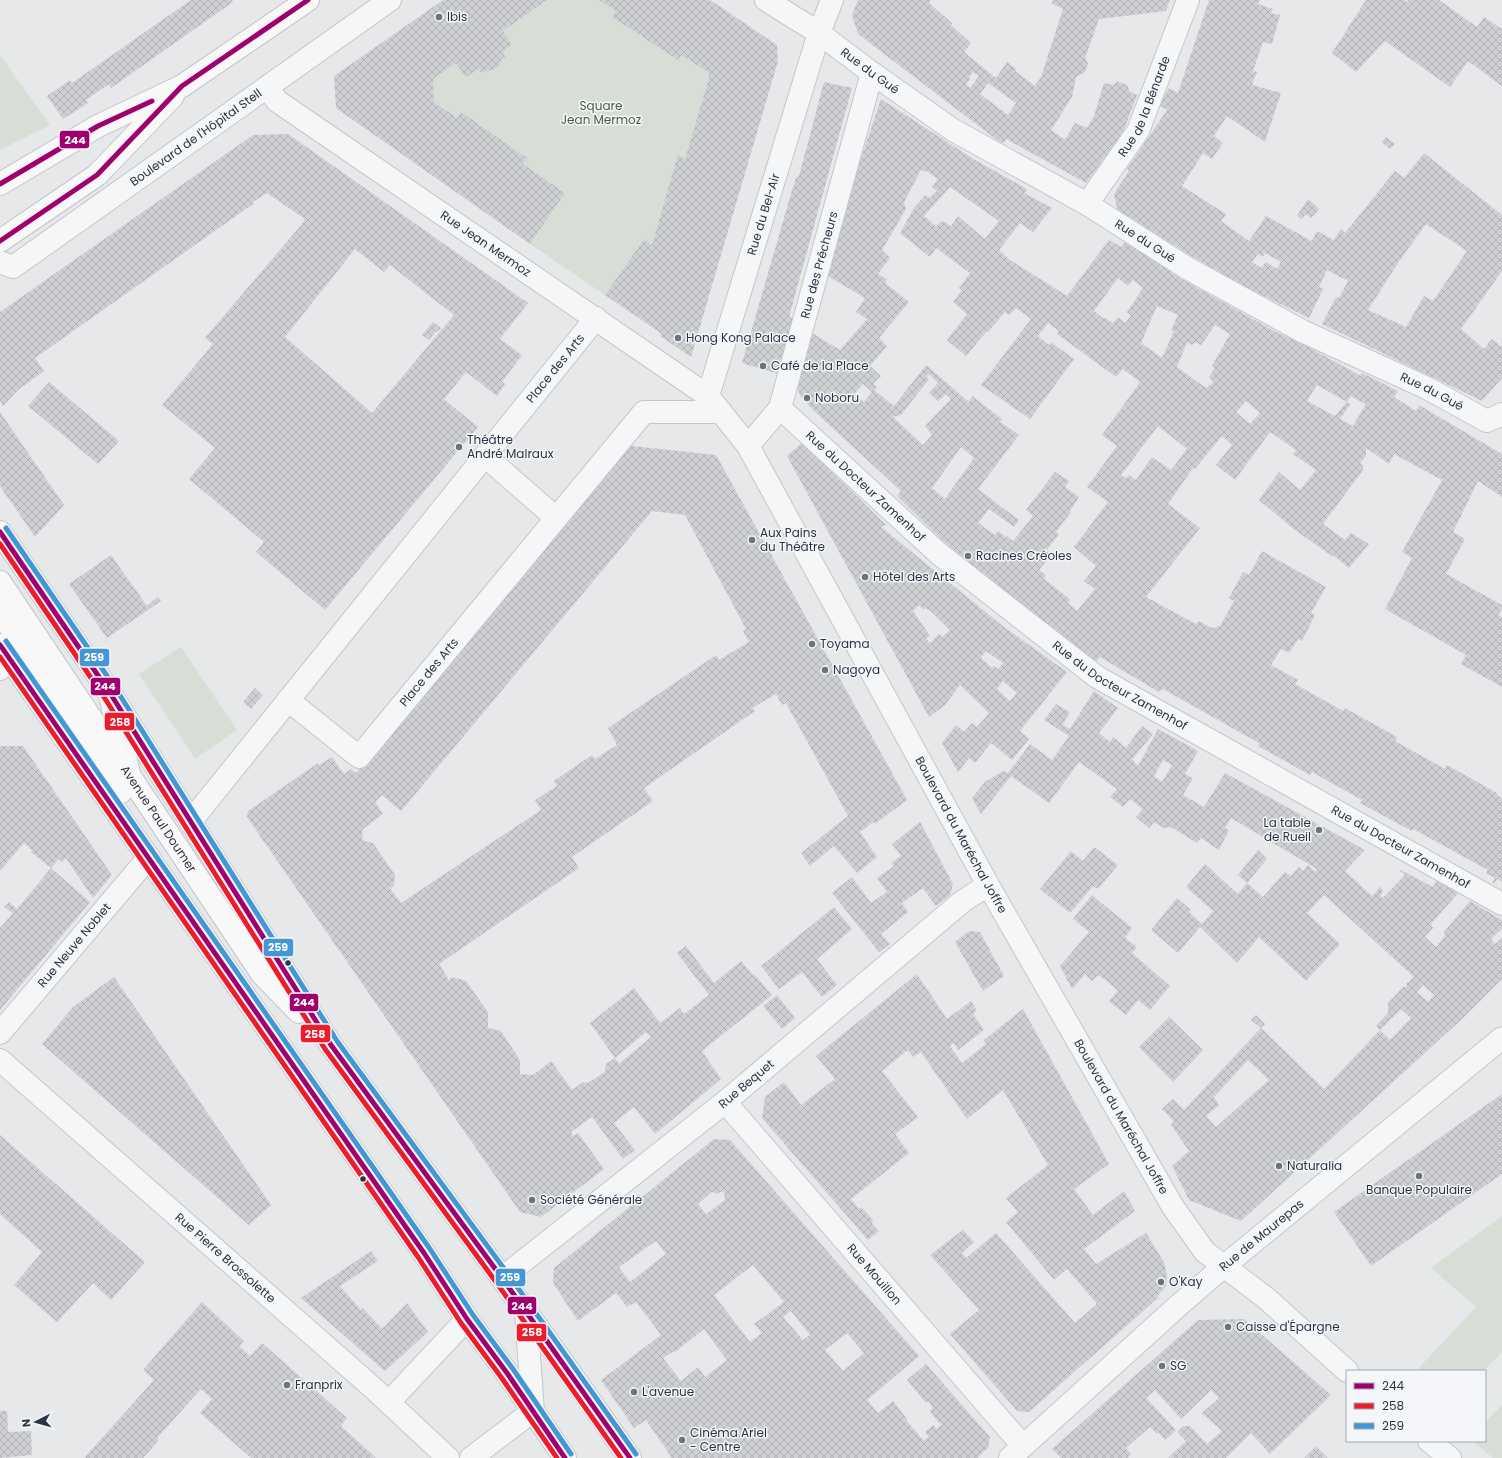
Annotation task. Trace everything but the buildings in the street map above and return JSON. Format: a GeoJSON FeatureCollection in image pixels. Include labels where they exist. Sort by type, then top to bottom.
{"type":"FeatureCollection","features":[{"type":"Feature","properties":{"kind":"main road"},"geometry":{"type":"LineString","coordinates":[[0,184],[98,126],[182,86],[308,0]]}},
{"type":"Feature","properties":{"kind":"main road"},"geometry":{"type":"LineString","coordinates":[[0,241],[97,175],[182,86]]}},
{"type":"Feature","properties":{"kind":"main road","name":"Avenue Paul Doumer"},"geometry":{"type":"LineString","coordinates":[[0,532],[110,693],[331,1045],[573,1376],[630,1458]]}},
{"type":"Feature","properties":{"kind":"main road","name":"Avenue Paul Doumer"},"geometry":{"type":"LineString","coordinates":[[0,582],[262,974],[331,1045]]}},
{"type":"Feature","properties":{"kind":"main road","name":"Avenue Paul Doumer"},"geometry":{"type":"LineString","coordinates":[[0,612],[209,922],[251,1005]]}},
{"type":"Feature","properties":{"kind":"main road","name":"Avenue Paul Doumer"},"geometry":{"type":"LineString","coordinates":[[3,657],[149,857],[424,1253],[467,1319],[565,1458]]}},
{"type":"Feature","properties":{"kind":"street","name":"Boulevard de l'Hôpital Stell"},"geometry":{"type":"LineString","coordinates":[[0,262],[13,267],[390,0]]}},
{"type":"Feature","properties":{"kind":"street","name":"Rue du Gué"},"geometry":{"type":"LineString","coordinates":[[766,0],[819,33],[872,73],[953,130],[1087,204],[1187,268],[1302,332],[1427,388],[1497,422]]}},
{"type":"Feature","properties":{"kind":"street","name":"Rue du Bel-Air"},"geometry":{"type":"LineString","coordinates":[[715,404],[819,33],[832,0]]}},
{"type":"Feature","properties":{"kind":"street","name":"Rue de la Bénarde"},"geometry":{"type":"LineString","coordinates":[[1087,204],[1138,131],[1188,0]]}},
{"type":"Feature","properties":{"kind":"street","name":"Rue des Prêcheurs"},"geometry":{"type":"LineString","coordinates":[[748,446],[780,408],[872,73]]}},
{"type":"Feature","properties":{"kind":"street","name":"Rue Jean Mermoz"},"geometry":{"type":"LineString","coordinates":[[267,87],[277,101],[596,318],[715,404]]}},
{"type":"Feature","properties":{"kind":"street","name":"Place des Arts"},"geometry":{"type":"LineString","coordinates":[[191,821],[596,318]]}},
{"type":"Feature","properties":{"kind":"street","name":"Boulevard du Maréchal Joffre"},"geometry":{"type":"LineString","coordinates":[[715,404],[748,446],[988,885],[1173,1207],[1205,1252],[1266,1298],[1346,1370]]}},
{"type":"Feature","properties":{"kind":"street","name":"Place des Arts"},"geometry":{"type":"LineString","coordinates":[[294,694],[358,757],[644,412],[715,404]]}},
{"type":"Feature","properties":{"kind":"street","name":"Rue du Docteur Zamenhof"},"geometry":{"type":"LineString","coordinates":[[780,408],[938,553],[1097,677],[1502,904]]}},
{"type":"Feature","properties":{"kind":"street"},"geometry":{"type":"LineString","coordinates":[[485,456],[556,518]]}},
{"type":"Feature","properties":{"kind":"street"},"geometry":{"type":"LineString","coordinates":[[110,693],[129,775]]}},
{"type":"Feature","properties":{"kind":"street","name":"Rue Neuve Noblet"},"geometry":{"type":"LineString","coordinates":[[0,1033],[149,857]]}},
{"type":"Feature","properties":{"kind":"street","name":"Rue Bequet"},"geometry":{"type":"LineString","coordinates":[[502,1278],[725,1102],[963,901],[988,885]]}},
{"type":"Feature","properties":{"kind":"street","name":"Rue de Maurepas"},"geometry":{"type":"LineString","coordinates":[[1016,1452],[1223,1267],[1502,1038]]}},
{"type":"Feature","properties":{"kind":"street","name":"Rue Pierre Brossolette"},"geometry":{"type":"LineString","coordinates":[[0,1060],[389,1402],[448,1458]]}},
{"type":"Feature","properties":{"kind":"street","name":"Rue Mouillon"},"geometry":{"type":"LineString","coordinates":[[725,1102],[1016,1452]]}},
{"type":"Feature","properties":{"kind":"street"},"geometry":{"type":"LineString","coordinates":[[471,1458],[533,1411],[526,1313]]}},
{"type":"Feature","properties":{"kind":"street"},"geometry":{"type":"LineString","coordinates":[[389,1402],[467,1319]]}},
{"type":"Feature","properties":{"kind":"street"},"geometry":{"type":"LineString","coordinates":[[1431,1442],[1450,1458]]}},
{"type":"Feature","properties":{"kind":"green space","name":"Square Jean Mermoz"},"geometry":{"type":"Polygon","coordinates":[[[547,0],[599,0],[616,11],[612,17],[678,60],[681,55],[708,72],[709,78],[685,159],[678,154],[652,245],[644,239],[605,295],[530,244],[565,193],[523,164],[527,158],[461,112],[457,118],[434,102],[433,79],[456,63],[478,69],[481,73],[499,65],[503,51],[512,45],[503,31],[547,0]]]}},
{"type":"Feature","properties":{"kind":"green space"},"geometry":{"type":"Polygon","coordinates":[[[0,55],[50,125],[0,150],[0,55]]]}},
{"type":"Feature","properties":{"kind":"green space"},"geometry":{"type":"Polygon","coordinates":[[[181,647],[237,730],[195,759],[139,674],[181,647]]]}},
{"type":"Feature","properties":{"kind":"green space"},"geometry":{"type":"Polygon","coordinates":[[[1502,1216],[1502,1352],[1484,1370],[1417,1370],[1476,1307],[1431,1268],[1502,1216]]]}},
{"type":"Feature","properties":{"kind":"green space"},"geometry":{"type":"Polygon","coordinates":[[[1502,1405],[1502,1458],[1493,1458],[1474,1442],[1486,1442],[1486,1422],[1502,1405]]]}},
{"type":"Feature","properties":{"kind":"transit line","name":"244"},"geometry":{"type":"LineString","coordinates":[[0,241],[97,175],[182,86],[308,0]]}},
{"type":"Feature","properties":{"kind":"transit line","name":"244"},"geometry":{"type":"LineString","coordinates":[[0,184],[98,126],[152,101]]}},
{"type":"Feature","properties":{"kind":"transit line","name":"259"},"geometry":{"type":"LineString","coordinates":[[6,528],[116,689],[337,1041],[508,1274],[636,1454]]}},
{"type":"Feature","properties":{"kind":"transit line","name":"244"},"geometry":{"type":"LineString","coordinates":[[0,532],[110,693],[331,1045],[502,1278],[630,1458]]}},
{"type":"Feature","properties":{"kind":"transit line","name":"258"},"geometry":{"type":"LineString","coordinates":[[0,544],[104,697],[325,1049],[496,1282],[621,1458]]}},
{"type":"Feature","properties":{"kind":"transit line","name":"259"},"geometry":{"type":"LineString","coordinates":[[6,641],[430,1249],[473,1315],[513,1369],[571,1454]]}},
{"type":"Feature","properties":{"kind":"transit line","name":"244"},"geometry":{"type":"LineString","coordinates":[[0,645],[424,1253],[467,1319],[507,1373],[565,1458]]}},
{"type":"Feature","properties":{"kind":"transit line","name":"258"},"geometry":{"type":"LineString","coordinates":[[0,657],[418,1257],[461,1323],[501,1377],[557,1458]]}},
{"type":"Feature","properties":{"kind":"place","name":"Ibis"},"geometry":{"type":"Point","coordinates":[439,17]}},
{"type":"Feature","properties":{"kind":"place","name":"Hong Kong Palace"},"geometry":{"type":"Point","coordinates":[678,338]}},
{"type":"Feature","properties":{"kind":"place","name":"Café de la Place"},"geometry":{"type":"Point","coordinates":[763,366]}},
{"type":"Feature","properties":{"kind":"place","name":"Noboru"},"geometry":{"type":"Point","coordinates":[807,398]}},
{"type":"Feature","properties":{"kind":"place","name":"Théâtre André Malraux"},"geometry":{"type":"Point","coordinates":[459,447]}},
{"type":"Feature","properties":{"kind":"place","name":"Aux Pains du Théâtre"},"geometry":{"type":"Point","coordinates":[752,540]}},
{"type":"Feature","properties":{"kind":"place","name":"Racines Créoles"},"geometry":{"type":"Point","coordinates":[968,556]}},
{"type":"Feature","properties":{"kind":"place","name":"Hôtel des Arts"},"geometry":{"type":"Point","coordinates":[865,577]}},
{"type":"Feature","properties":{"kind":"place","name":"Toyama"},"geometry":{"type":"Point","coordinates":[812,644]}},
{"type":"Feature","properties":{"kind":"place","name":"Nagoya"},"geometry":{"type":"Point","coordinates":[825,670]}},
{"type":"Feature","properties":{"kind":"place","name":"La table de Rueil"},"geometry":{"type":"Point","coordinates":[1319,830]}},
{"type":"Feature","properties":{"kind":"place","name":"Naturalia"},"geometry":{"type":"Point","coordinates":[1279,1166]}},
{"type":"Feature","properties":{"kind":"place","name":"Banque Populaire"},"geometry":{"type":"Point","coordinates":[1419,1176]}},
{"type":"Feature","properties":{"kind":"place","name":"Société Générale"},"geometry":{"type":"Point","coordinates":[532,1200]}},
{"type":"Feature","properties":{"kind":"place","name":"O'Kay"},"geometry":{"type":"Point","coordinates":[1161,1282]}},
{"type":"Feature","properties":{"kind":"place","name":"Caisse d'Épargne"},"geometry":{"type":"Point","coordinates":[1228,1327]}},
{"type":"Feature","properties":{"kind":"place","name":"SG"},"geometry":{"type":"Point","coordinates":[1162,1366]}},
{"type":"Feature","properties":{"kind":"place","name":"Franprix"},"geometry":{"type":"Point","coordinates":[287,1385]}},
{"type":"Feature","properties":{"kind":"place","name":"L'avenue"},"geometry":{"type":"Point","coordinates":[634,1392]}},
{"type":"Feature","properties":{"kind":"place","name":"Cinéma Ariel - Centre"},"geometry":{"type":"Point","coordinates":[682,1440]}}]}
